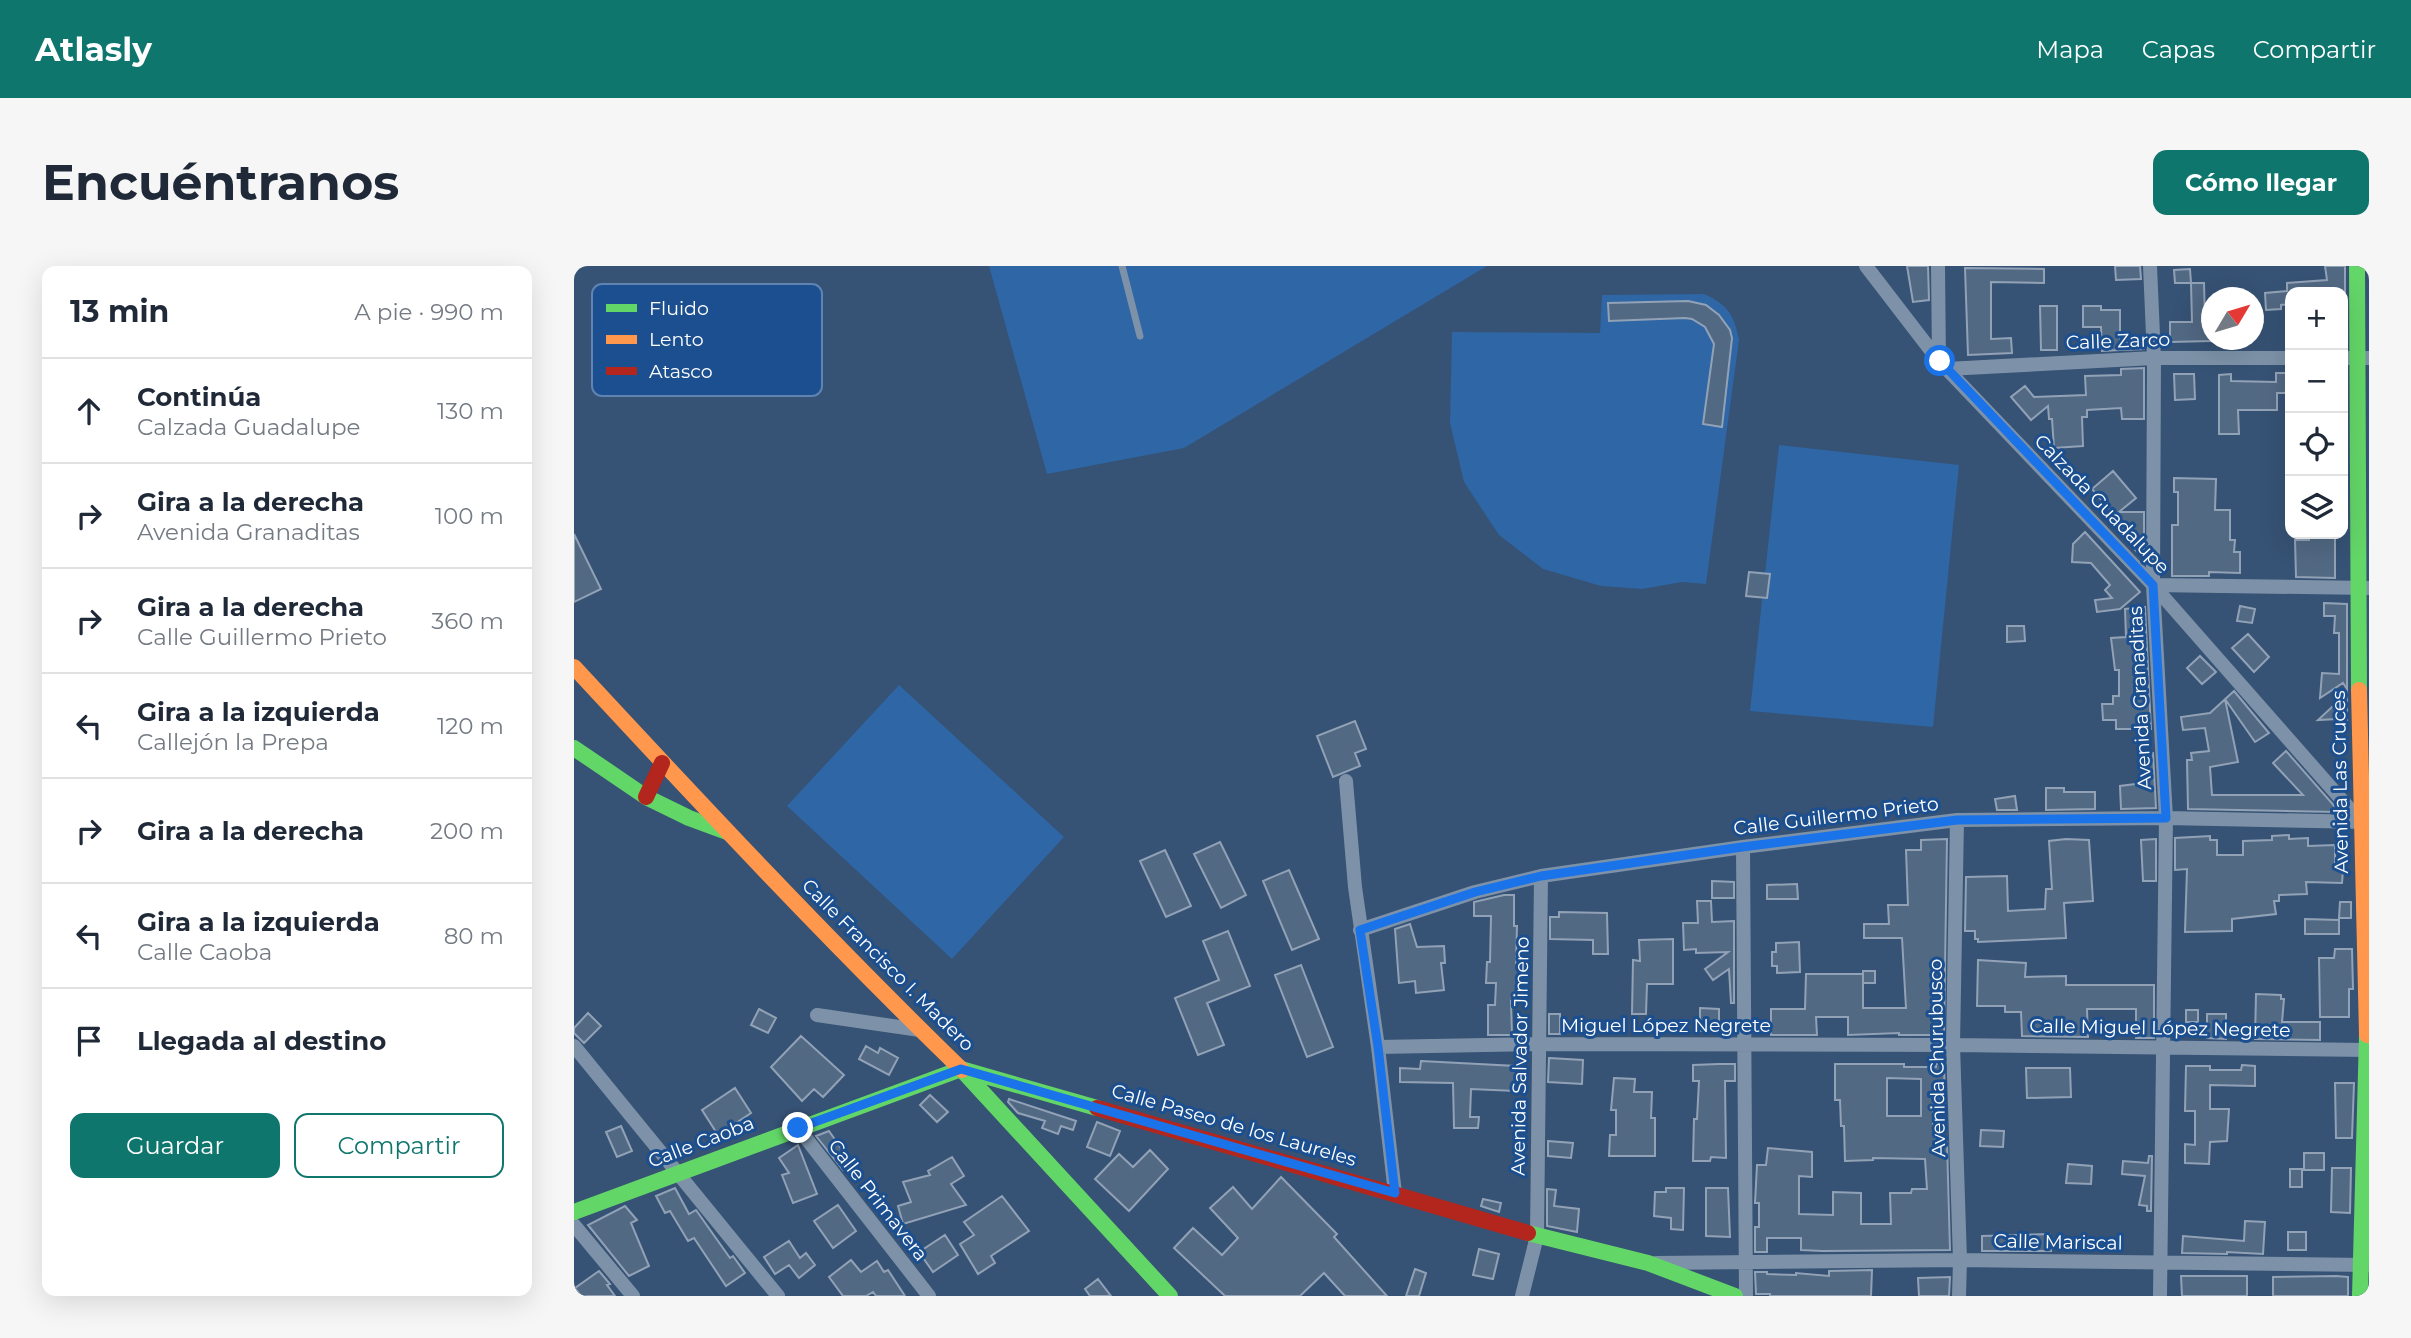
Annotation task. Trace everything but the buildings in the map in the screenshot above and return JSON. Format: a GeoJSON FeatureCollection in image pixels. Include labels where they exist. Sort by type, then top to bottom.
{"type":"FeatureCollection","features":[{"type":"Feature","properties":{"kind":"main road","name":"Avenida Las Cruces"},"geometry":{"type":"LineString","coordinates":[[2357,266],[2367,824],[2368,1050],[2364,1265],[2360,1296]]}},
{"type":"Feature","properties":{"kind":"main road","name":"Calle Francisco I. Madero"},"geometry":{"type":"LineString","coordinates":[[574,667],[727,832],[961,1069],[1170,1296]]}},
{"type":"Feature","properties":{"kind":"main road"},"geometry":{"type":"LineString","coordinates":[[574,748],[646,797],[689,818],[727,832]]}},
{"type":"Feature","properties":{"kind":"main road"},"geometry":{"type":"LineString","coordinates":[[646,797],[662,763]]}},
{"type":"Feature","properties":{"kind":"main road","name":"Calle Caoba"},"geometry":{"type":"LineString","coordinates":[[574,1212],[961,1069]]}},
{"type":"Feature","properties":{"kind":"main road","name":"Calle Paseo de los Laureles"},"geometry":{"type":"LineString","coordinates":[[961,1069],[1537,1236],[1648,1263],[1735,1296]]}},
{"type":"Feature","properties":{"kind":"street","name":"Calzada Guadalupe"},"geometry":{"type":"LineString","coordinates":[[1866,266],[1943,365],[2153,585],[2367,824]]}},
{"type":"Feature","properties":{"kind":"street"},"geometry":{"type":"LineString","coordinates":[[1938,266],[1943,365]]}},
{"type":"Feature","properties":{"kind":"street","name":"Avenida Granaditas"},"geometry":{"type":"LineString","coordinates":[[2150,266],[2154,358],[2153,585],[2166,818],[2160,1296]]}},
{"type":"Feature","properties":{"kind":"street","name":"Calle Zarco"},"geometry":{"type":"LineString","coordinates":[[1943,365],[2154,358],[2285,358]]}},
{"type":"Feature","properties":{"kind":"street"},"geometry":{"type":"LineString","coordinates":[[2153,585],[2363,588]]}},
{"type":"Feature","properties":{"kind":"street"},"geometry":{"type":"LineString","coordinates":[[1346,781],[1360,930],[1378,1047],[1395,1193]]}},
{"type":"Feature","properties":{"kind":"street","name":"Calle Guillermo Prieto"},"geometry":{"type":"LineString","coordinates":[[1360,930],[1475,892],[1541,876],[1957,820],[2166,818],[2367,824]]}},
{"type":"Feature","properties":{"kind":"street","name":"Avenida Churubusco"},"geometry":{"type":"LineString","coordinates":[[1957,820],[1953,1045],[1961,1260],[1959,1296]]}},
{"type":"Feature","properties":{"kind":"street"},"geometry":{"type":"LineString","coordinates":[[1742,847],[1746,1296]]}},
{"type":"Feature","properties":{"kind":"street","name":"Avenida Salvador Jimeno"},"geometry":{"type":"LineString","coordinates":[[1522,1296],[1537,1236],[1541,876]]}},
{"type":"Feature","properties":{"kind":"street"},"geometry":{"type":"LineString","coordinates":[[817,1015],[920,1030]]}},
{"type":"Feature","properties":{"kind":"street","name":"Miguel López Negrete"},"geometry":{"type":"LineString","coordinates":[[1378,1047],[1539,1044],[1953,1045]]}},
{"type":"Feature","properties":{"kind":"street","name":"Calle Miguel López Negrete"},"geometry":{"type":"LineString","coordinates":[[1953,1045],[2368,1050]]}},
{"type":"Feature","properties":{"kind":"street"},"geometry":{"type":"LineString","coordinates":[[574,1046],[778,1296]]}},
{"type":"Feature","properties":{"kind":"street","name":"Calle Primavera"},"geometry":{"type":"LineString","coordinates":[[798,1128],[929,1296]]}},
{"type":"Feature","properties":{"kind":"street"},"geometry":{"type":"LineString","coordinates":[[574,1226],[633,1296]]}},
{"type":"Feature","properties":{"kind":"street","name":"Calle Mariscal"},"geometry":{"type":"LineString","coordinates":[[1648,1263],[1961,1260],[2364,1265]]}},
{"type":"Feature","properties":{"kind":"lane"},"geometry":{"type":"LineString","coordinates":[[1122,266],[1140,336]]}},
{"type":"Feature","properties":{"kind":"shaded area"},"geometry":{"type":"Polygon","coordinates":[[[989,266],[1487,266],[1184,448],[1047,474],[989,266]]]}},
{"type":"Feature","properties":{"kind":"shaded area"},"geometry":{"type":"Polygon","coordinates":[[[1704,294],[1729,311],[1739,340],[1706,584],[1682,582],[1642,589],[1601,586],[1543,569],[1499,535],[1464,482],[1450,423],[1452,332],[1600,333],[1602,295],[1704,294]]]}},
{"type":"Feature","properties":{"kind":"shaded area"},"geometry":{"type":"Polygon","coordinates":[[[1779,445],[1959,465],[1933,727],[1750,711],[1779,445]]]}},
{"type":"Feature","properties":{"kind":"shaded area"},"geometry":{"type":"Polygon","coordinates":[[[899,685],[1064,837],[952,959],[787,806],[899,685]]]}},
{"type":"Feature","properties":{"kind":"traffic: fast"},"geometry":{"type":"LineString","coordinates":[[2357,266],[2359,690]]}},
{"type":"Feature","properties":{"kind":"traffic: fast"},"geometry":{"type":"LineString","coordinates":[[574,748],[646,797],[689,818],[727,832]]}},
{"type":"Feature","properties":{"kind":"traffic: fast"},"geometry":{"type":"LineString","coordinates":[[2360,1296],[2367,1035]]}},
{"type":"Feature","properties":{"kind":"traffic: fast"},"geometry":{"type":"LineString","coordinates":[[574,1212],[961,1069],[1097,1108]]}},
{"type":"Feature","properties":{"kind":"traffic: fast"},"geometry":{"type":"LineString","coordinates":[[962,1070],[1170,1296]]}},
{"type":"Feature","properties":{"kind":"traffic: fast"},"geometry":{"type":"LineString","coordinates":[[1528,1233],[1648,1263],[1735,1296]]}},
{"type":"Feature","properties":{"kind":"traffic: slow"},"geometry":{"type":"LineString","coordinates":[[574,667],[814,921],[962,1070]]}},
{"type":"Feature","properties":{"kind":"traffic: slow"},"geometry":{"type":"LineString","coordinates":[[2359,690],[2367,1035]]}},
{"type":"Feature","properties":{"kind":"traffic: jam"},"geometry":{"type":"LineString","coordinates":[[646,797],[662,763]]}},
{"type":"Feature","properties":{"kind":"traffic: jam"},"geometry":{"type":"LineString","coordinates":[[1097,1108],[1528,1233]]}},
{"type":"Feature","properties":{"kind":"route"},"geometry":{"type":"LineString","coordinates":[[798,1128],[961,1069],[1395,1193],[1378,1047],[1360,930],[1475,892],[1541,876],[1742,847],[1957,820],[2166,818],[2153,585],[1940,361]]}}]}
